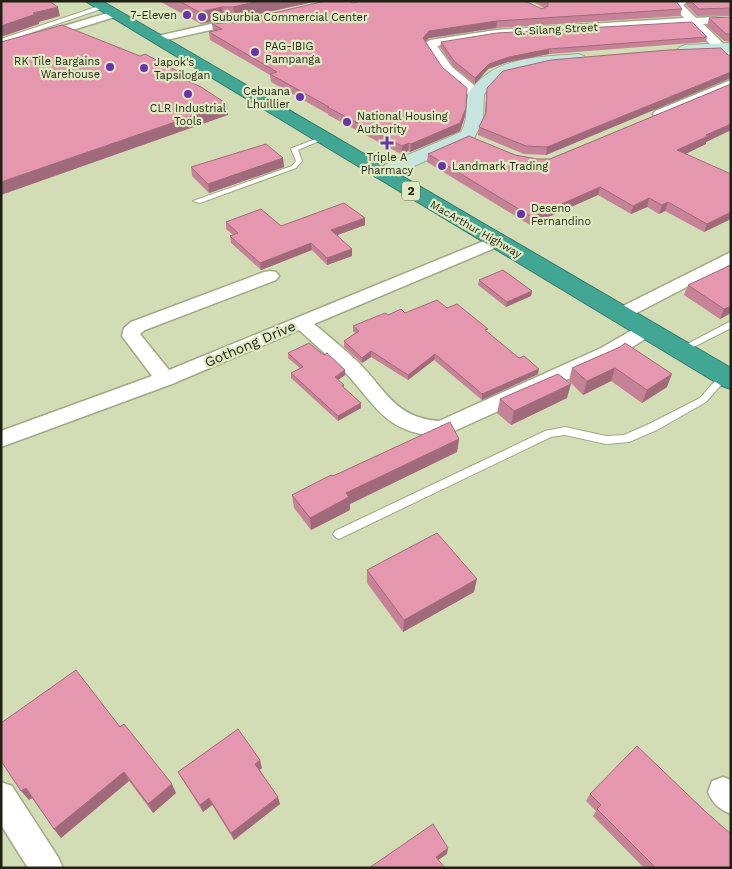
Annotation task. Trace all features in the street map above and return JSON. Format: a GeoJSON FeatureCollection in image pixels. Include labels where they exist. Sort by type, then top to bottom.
{"type":"FeatureCollection","features":[{"type":"Feature","properties":{"kind":"highway","name":"MacArthur Highway"},"geometry":{"type":"LineString","coordinates":[[102,8],[728,378]]}},
{"type":"Feature","properties":{"kind":"street"},"geometry":{"type":"LineString","coordinates":[[683,1],[677,4],[678,6],[728,52]]}},
{"type":"Feature","properties":{"kind":"street"},"geometry":{"type":"LineString","coordinates":[[1,49],[102,8]]}},
{"type":"Feature","properties":{"kind":"street"},"geometry":{"type":"LineString","coordinates":[[694,22],[731,19]]}},
{"type":"Feature","properties":{"kind":"street"},"geometry":{"type":"LineString","coordinates":[[161,42],[230,28],[235,24],[251,20]]}},
{"type":"Feature","properties":{"kind":"street","name":"G. Silang Street"},"geometry":{"type":"LineString","coordinates":[[476,94],[447,70],[429,46],[432,43],[496,33],[694,22]]}},
{"type":"Feature","properties":{"kind":"street"},"geometry":{"type":"LineString","coordinates":[[666,51],[728,52]]}},
{"type":"Feature","properties":{"kind":"street"},"geometry":{"type":"LineString","coordinates":[[382,173],[467,136],[478,111],[476,94],[495,74],[549,61],[592,58]]}},
{"type":"Feature","properties":{"kind":"street"},"geometry":{"type":"LineString","coordinates":[[649,119],[731,84]]}},
{"type":"Feature","properties":{"kind":"street"},"geometry":{"type":"LineString","coordinates":[[467,136],[484,143]]}},
{"type":"Feature","properties":{"kind":"street","name":"Gothong Drive"},"geometry":{"type":"LineString","coordinates":[[1,439],[165,379],[496,241]]}},
{"type":"Feature","properties":{"kind":"street"},"geometry":{"type":"LineString","coordinates":[[620,314],[731,257]]}},
{"type":"Feature","properties":{"kind":"street"},"geometry":{"type":"LineString","coordinates":[[165,379],[131,336],[131,332],[138,326],[270,276]]}},
{"type":"Feature","properties":{"kind":"street"},"geometry":{"type":"LineString","coordinates":[[301,322],[352,367],[386,409],[411,423],[430,429],[442,429],[608,353],[646,330]]}},
{"type":"Feature","properties":{"kind":"street"},"geometry":{"type":"LineString","coordinates":[[1,797],[47,868]]}},
{"type":"Feature","properties":{"kind":"lane"},"geometry":{"type":"LineString","coordinates":[[1,41],[102,8]]}},
{"type":"Feature","properties":{"kind":"lane"},"geometry":{"type":"LineString","coordinates":[[197,201],[294,167],[299,161],[294,149],[323,138]]}},
{"type":"Feature","properties":{"kind":"lane"},"geometry":{"type":"LineString","coordinates":[[681,350],[731,324]]}},
{"type":"Feature","properties":{"kind":"lane"},"geometry":{"type":"LineString","coordinates":[[339,534],[549,434],[565,431],[606,440],[625,439],[653,427],[703,400],[728,378]]}},
{"type":"Feature","properties":{"kind":"building"},"geometry":{"type":"Polygon","coordinates":[[[1,1],[49,1],[58,7],[33,13],[36,14],[1,26],[1,1]]]}},
{"type":"Feature","properties":{"kind":"building"},"geometry":{"type":"Polygon","coordinates":[[[179,1],[259,1],[199,12],[179,1]]]}},
{"type":"Feature","properties":{"kind":"building"},"geometry":{"type":"Polygon","coordinates":[[[325,1],[349,1],[353,3],[362,1],[525,1],[542,9],[548,6],[546,1],[676,1],[682,9],[497,21],[429,31],[423,38],[442,67],[467,88],[466,108],[460,123],[402,146],[327,107],[329,107],[270,74],[277,72],[209,32],[222,29],[212,24],[235,22],[325,1]]]}},
{"type":"Feature","properties":{"kind":"building"},"geometry":{"type":"Polygon","coordinates":[[[691,1],[731,1],[731,8],[699,9],[691,1]]]}},
{"type":"Feature","properties":{"kind":"building"},"geometry":{"type":"Polygon","coordinates":[[[731,17],[731,34],[726,34],[709,18],[731,17]]]}},
{"type":"Feature","properties":{"kind":"building"},"geometry":{"type":"Polygon","coordinates":[[[692,22],[707,37],[549,49],[509,57],[489,64],[475,78],[454,61],[441,42],[497,33],[692,22]]]}},
{"type":"Feature","properties":{"kind":"building"},"geometry":{"type":"Polygon","coordinates":[[[62,25],[140,56],[145,54],[185,75],[180,77],[201,87],[227,104],[1,182],[1,42],[62,25]]]}},
{"type":"Feature","properties":{"kind":"building"},"geometry":{"type":"Polygon","coordinates":[[[721,48],[728,55],[731,55],[731,72],[547,147],[526,146],[479,127],[486,113],[487,88],[503,71],[551,60],[668,50],[721,48]]]}},
{"type":"Feature","properties":{"kind":"building"},"geometry":{"type":"Polygon","coordinates":[[[731,84],[731,124],[677,150],[731,174],[731,212],[707,224],[668,202],[662,205],[649,198],[633,206],[600,187],[532,217],[428,154],[469,136],[515,155],[550,159],[731,84]]]}},
{"type":"Feature","properties":{"kind":"building"},"geometry":{"type":"Polygon","coordinates":[[[266,144],[283,158],[208,184],[191,167],[266,144]]]}},
{"type":"Feature","properties":{"kind":"building"},"geometry":{"type":"Polygon","coordinates":[[[344,203],[365,218],[331,230],[352,249],[327,258],[311,243],[260,263],[230,236],[238,233],[226,222],[261,209],[281,226],[344,203]]]}},
{"type":"Feature","properties":{"kind":"building"},"geometry":{"type":"Polygon","coordinates":[[[731,265],[731,306],[724,309],[688,285],[731,265]]]}},
{"type":"Feature","properties":{"kind":"building"},"geometry":{"type":"Polygon","coordinates":[[[503,270],[532,291],[507,302],[479,280],[503,270]]]}},
{"type":"Feature","properties":{"kind":"building"},"geometry":{"type":"Polygon","coordinates":[[[437,300],[447,308],[457,304],[488,329],[485,330],[519,358],[524,356],[539,369],[482,394],[435,354],[408,375],[371,351],[362,358],[344,341],[359,331],[353,326],[385,313],[388,315],[401,309],[405,313],[437,300]]]}},
{"type":"Feature","properties":{"kind":"building"},"geometry":{"type":"Polygon","coordinates":[[[309,343],[324,355],[327,353],[345,370],[335,377],[361,403],[338,416],[291,373],[303,367],[288,353],[309,343]]]}},
{"type":"Feature","properties":{"kind":"building"},"geometry":{"type":"Polygon","coordinates":[[[625,343],[672,374],[647,390],[615,368],[587,381],[572,368],[620,347],[625,343]]]}},
{"type":"Feature","properties":{"kind":"building"},"geometry":{"type":"Polygon","coordinates":[[[558,374],[571,384],[514,411],[500,399],[558,374]]]}},
{"type":"Feature","properties":{"kind":"building"},"geometry":{"type":"Polygon","coordinates":[[[450,422],[459,439],[346,493],[349,497],[310,518],[292,495],[331,475],[333,476],[450,422]]]}},
{"type":"Feature","properties":{"kind":"building"},"geometry":{"type":"Polygon","coordinates":[[[437,533],[477,579],[404,620],[367,570],[437,533]]]}},
{"type":"Feature","properties":{"kind":"building"},"geometry":{"type":"Polygon","coordinates":[[[76,670],[120,727],[124,724],[172,784],[148,804],[124,772],[54,829],[26,788],[21,791],[1,761],[1,723],[76,670]]]}},
{"type":"Feature","properties":{"kind":"building"},"geometry":{"type":"Polygon","coordinates":[[[238,729],[260,760],[255,764],[278,797],[231,833],[209,798],[200,805],[178,772],[238,729]]]}},
{"type":"Feature","properties":{"kind":"building"},"geometry":{"type":"Polygon","coordinates":[[[637,746],[731,834],[731,868],[656,868],[597,809],[601,805],[590,794],[637,746]]]}},
{"type":"Feature","properties":{"kind":"building"},"geometry":{"type":"Polygon","coordinates":[[[433,824],[448,848],[436,857],[445,868],[369,868],[433,824]]]}},
{"type":"Feature","properties":{"kind":"place","name":"7-Eleven"},"geometry":{"type":"Point","coordinates":[187,15]}},
{"type":"Feature","properties":{"kind":"place","name":"Suburbia Commercial Center"},"geometry":{"type":"Point","coordinates":[202,17]}},
{"type":"Feature","properties":{"kind":"place","name":"PAG-IBIG Pampanga"},"geometry":{"type":"Point","coordinates":[255,52]}},
{"type":"Feature","properties":{"kind":"place","name":"RK Tile Bargains Warehouse"},"geometry":{"type":"Point","coordinates":[110,67]}},
{"type":"Feature","properties":{"kind":"place","name":"Japok's Tapsilogan"},"geometry":{"type":"Point","coordinates":[144,68]}},
{"type":"Feature","properties":{"kind":"place","name":"CLR Industrial Tools"},"geometry":{"type":"Point","coordinates":[188,94]}},
{"type":"Feature","properties":{"kind":"place","name":"Cebuana Lhuillier"},"geometry":{"type":"Point","coordinates":[300,97]}},
{"type":"Feature","properties":{"kind":"place","name":"National Housing Authority"},"geometry":{"type":"Point","coordinates":[347,122]}},
{"type":"Feature","properties":{"kind":"place","name":"Triple A Pharmacy"},"geometry":{"type":"Point","coordinates":[387,143]}},
{"type":"Feature","properties":{"kind":"place","name":"Landmark Trading"},"geometry":{"type":"Point","coordinates":[442,166]}},
{"type":"Feature","properties":{"kind":"place","name":"Deseno Fernandino"},"geometry":{"type":"Point","coordinates":[521,214]}}]}
